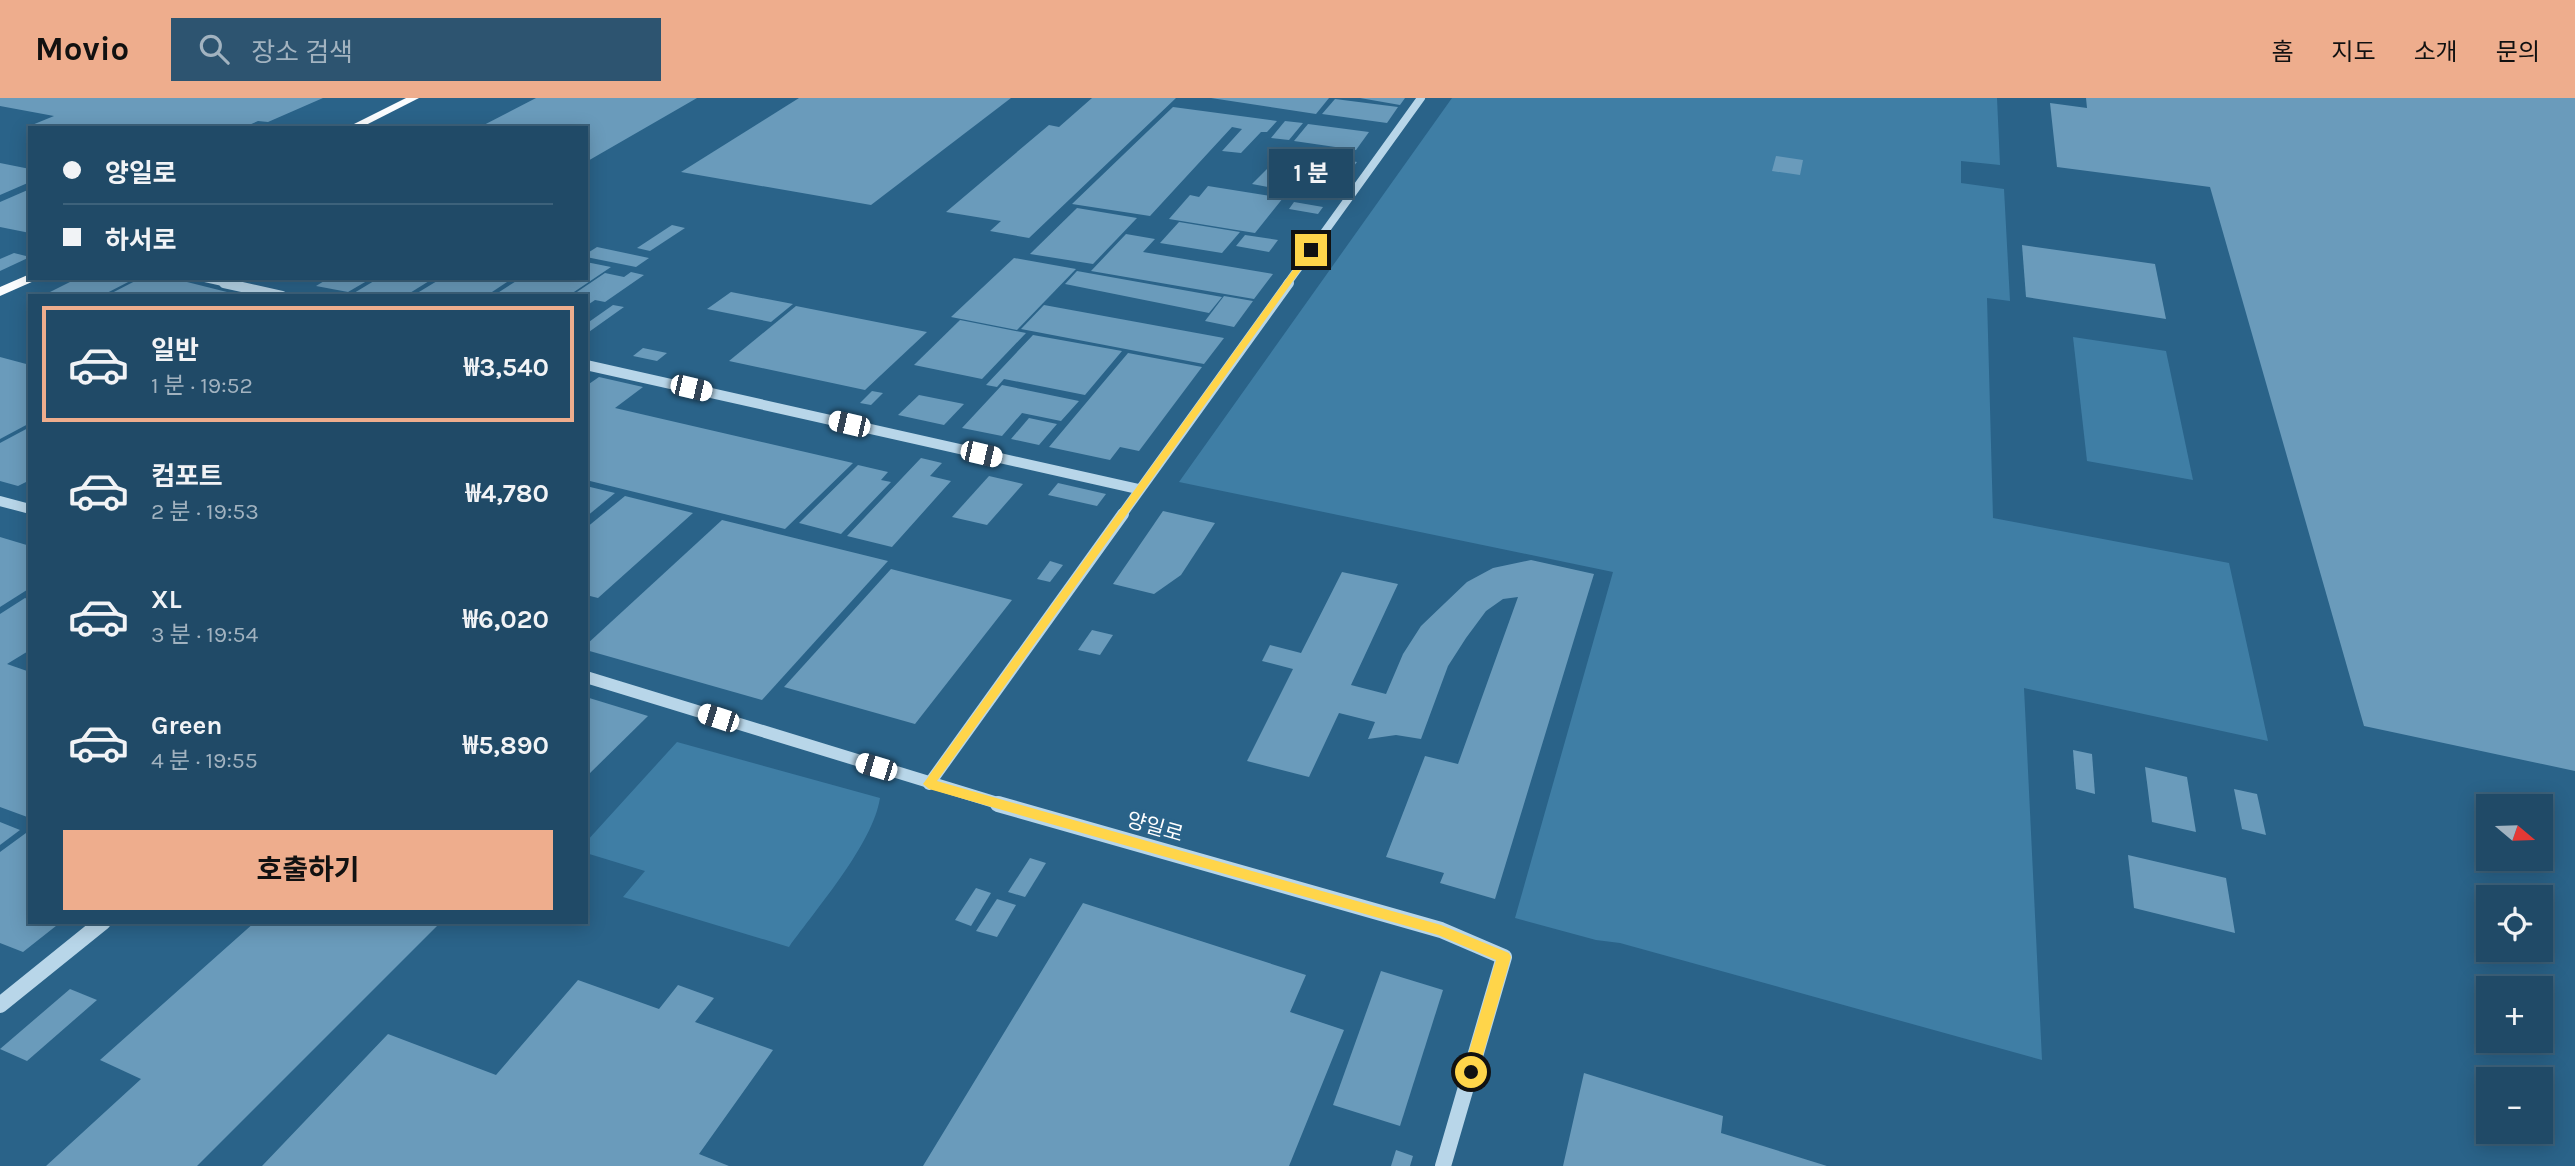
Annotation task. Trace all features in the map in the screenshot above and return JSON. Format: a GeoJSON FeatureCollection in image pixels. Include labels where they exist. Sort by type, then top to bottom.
{"type":"FeatureCollection","features":[{"type":"Feature","properties":{"kind":"main road"},"geometry":{"type":"LineString","coordinates":[[355,126],[414,98]]}},
{"type":"Feature","properties":{"kind":"main road"},"geometry":{"type":"LineString","coordinates":[[0,292],[28,279]]}},
{"type":"Feature","properties":{"kind":"street"},"geometry":{"type":"LineString","coordinates":[[929,784],[1421,98]]}},
{"type":"Feature","properties":{"kind":"street"},"geometry":{"type":"LineString","coordinates":[[588,365],[1138,489]]}},
{"type":"Feature","properties":{"kind":"street"},"geometry":{"type":"LineString","coordinates":[[0,500],[28,508]]}},
{"type":"Feature","properties":{"kind":"street","name":"양일로"},"geometry":{"type":"LineString","coordinates":[[588,678],[929,784],[1441,930],[1504,957],[1443,1166]]}},
{"type":"Feature","properties":{"kind":"street"},"geometry":{"type":"LineString","coordinates":[[0,1006],[101,924]]}},
{"type":"Feature","properties":{"kind":"lane"},"geometry":{"type":"LineString","coordinates":[[214,280],[273,294]]}},
{"type":"Feature","properties":{"kind":"shaded area"},"geometry":{"type":"Polygon","coordinates":[[[1452,98],[1997,98],[2000,165],[1961,161],[1961,183],[2004,189],[2010,301],[1987,298],[1993,518],[2229,563],[2268,741],[2024,688],[2042,1060],[1620,943],[1596,940],[1515,918],[1613,572],[1179,482],[1452,98]]]}},
{"type":"Feature","properties":{"kind":"shaded area"},"geometry":{"type":"Polygon","coordinates":[[[2073,337],[2166,351],[2193,480],[2087,461],[2073,337]]]}},
{"type":"Feature","properties":{"kind":"shaded area"},"geometry":{"type":"Polygon","coordinates":[[[677,742],[880,798],[867,835],[855,855],[789,947],[623,897],[645,871],[588,854],[588,840],[677,742]]]}},
{"type":"Feature","properties":{"kind":"building"},"geometry":{"type":"Polygon","coordinates":[[[0,98],[323,98],[268,122],[258,121],[247,126],[37,126],[32,125],[54,116],[0,106],[0,98]]]}},
{"type":"Feature","properties":{"kind":"building"},"geometry":{"type":"Polygon","coordinates":[[[536,98],[697,98],[588,161],[588,126],[482,126],[536,98]]]}},
{"type":"Feature","properties":{"kind":"building"},"geometry":{"type":"Polygon","coordinates":[[[799,98],[1011,98],[871,205],[681,172],[799,98]]]}},
{"type":"Feature","properties":{"kind":"building"},"geometry":{"type":"Polygon","coordinates":[[[1092,98],[1176,98],[1029,238],[990,231],[1001,221],[946,212],[1049,125],[1059,127],[1092,98]]]}},
{"type":"Feature","properties":{"kind":"building"},"geometry":{"type":"Polygon","coordinates":[[[1211,98],[1329,98],[1316,114],[1211,98]]]}},
{"type":"Feature","properties":{"kind":"building"},"geometry":{"type":"Polygon","coordinates":[[[1360,98],[1405,98],[1400,105],[1360,98]]]}},
{"type":"Feature","properties":{"kind":"building"},"geometry":{"type":"Polygon","coordinates":[[[2086,98],[2575,98],[2575,771],[2364,726],[2210,187],[2057,167],[2050,103],[2087,108],[2086,98]]]}},
{"type":"Feature","properties":{"kind":"building"},"geometry":{"type":"Polygon","coordinates":[[[1335,99],[1398,107],[1387,123],[1322,114],[1335,99]]]}},
{"type":"Feature","properties":{"kind":"building"},"geometry":{"type":"Polygon","coordinates":[[[1173,107],[1277,121],[1267,132],[1261,132],[1241,153],[1222,151],[1242,129],[1232,127],[1150,216],[1072,204],[1173,107]]]}},
{"type":"Feature","properties":{"kind":"building"},"geometry":{"type":"Polygon","coordinates":[[[1285,121],[1303,123],[1289,140],[1271,138],[1285,121]]]}},
{"type":"Feature","properties":{"kind":"building"},"geometry":{"type":"Polygon","coordinates":[[[1308,124],[1369,132],[1356,150],[1294,141],[1308,124]]]}},
{"type":"Feature","properties":{"kind":"building"},"geometry":{"type":"Polygon","coordinates":[[[1776,156],[1803,160],[1800,175],[1772,171],[1776,156]]]}},
{"type":"Feature","properties":{"kind":"building"},"geometry":{"type":"Polygon","coordinates":[[[1345,160],[1357,162],[1346,176],[1334,175],[1345,160]]]}},
{"type":"Feature","properties":{"kind":"building"},"geometry":{"type":"Polygon","coordinates":[[[0,163],[28,169],[28,183],[0,195],[0,163]]]}},
{"type":"Feature","properties":{"kind":"building"},"geometry":{"type":"Polygon","coordinates":[[[1272,164],[1304,170],[1284,190],[1252,184],[1272,164]]]}},
{"type":"Feature","properties":{"kind":"building"},"geometry":{"type":"Polygon","coordinates":[[[1322,176],[1343,181],[1335,190],[1313,186],[1322,176]]]}},
{"type":"Feature","properties":{"kind":"building"},"geometry":{"type":"Polygon","coordinates":[[[1208,186],[1283,198],[1255,233],[1169,219],[1190,195],[1199,197],[1208,186]]]}},
{"type":"Feature","properties":{"kind":"building"},"geometry":{"type":"Polygon","coordinates":[[[28,190],[28,233],[0,227],[0,202],[28,190]]]}},
{"type":"Feature","properties":{"kind":"building"},"geometry":{"type":"Polygon","coordinates":[[[1294,202],[1323,207],[1318,214],[1289,209],[1294,202]]]}},
{"type":"Feature","properties":{"kind":"building"},"geometry":{"type":"Polygon","coordinates":[[[1077,208],[1137,218],[1093,264],[1030,254],[1077,208]]]}},
{"type":"Feature","properties":{"kind":"building"},"geometry":{"type":"Polygon","coordinates":[[[1179,222],[1240,232],[1222,253],[1160,243],[1179,222]]]}},
{"type":"Feature","properties":{"kind":"building"},"geometry":{"type":"Polygon","coordinates":[[[672,225],[685,228],[650,251],[637,248],[672,225]]]}},
{"type":"Feature","properties":{"kind":"building"},"geometry":{"type":"Polygon","coordinates":[[[1126,234],[1155,239],[1143,252],[1273,274],[1254,299],[1091,271],[1126,234]]]}},
{"type":"Feature","properties":{"kind":"building"},"geometry":{"type":"Polygon","coordinates":[[[1245,235],[1278,240],[1269,252],[1236,246],[1245,235]]]}},
{"type":"Feature","properties":{"kind":"building"},"geometry":{"type":"Polygon","coordinates":[[[2022,245],[2155,264],[2166,319],[2026,297],[2022,245]]]}},
{"type":"Feature","properties":{"kind":"building"},"geometry":{"type":"Polygon","coordinates":[[[597,247],[649,258],[636,267],[588,257],[588,253],[597,247]]]}},
{"type":"Feature","properties":{"kind":"building"},"geometry":{"type":"Polygon","coordinates":[[[14,253],[28,256],[0,271],[0,259],[14,253]]]}},
{"type":"Feature","properties":{"kind":"building"},"geometry":{"type":"Polygon","coordinates":[[[1014,258],[1076,269],[1017,330],[951,317],[1014,258]]]}},
{"type":"Feature","properties":{"kind":"building"},"geometry":{"type":"Polygon","coordinates":[[[588,262],[611,267],[571,294],[496,294],[518,280],[588,280],[588,262]]]}},
{"type":"Feature","properties":{"kind":"building"},"geometry":{"type":"Polygon","coordinates":[[[1077,271],[1222,297],[1209,313],[1065,284],[1077,271]]]}},
{"type":"Feature","properties":{"kind":"building"},"geometry":{"type":"Polygon","coordinates":[[[631,272],[644,275],[605,302],[595,300],[588,305],[588,294],[574,294],[605,273],[624,277],[631,272]]]}},
{"type":"Feature","properties":{"kind":"building"},"geometry":{"type":"Polygon","coordinates":[[[74,280],[132,280],[105,294],[46,294],[74,280]]]}},
{"type":"Feature","properties":{"kind":"building"},"geometry":{"type":"Polygon","coordinates":[[[137,280],[179,280],[235,294],[110,294],[137,280]]]}},
{"type":"Feature","properties":{"kind":"building"},"geometry":{"type":"Polygon","coordinates":[[[326,280],[369,280],[348,292],[316,286],[326,280]]]}},
{"type":"Feature","properties":{"kind":"building"},"geometry":{"type":"Polygon","coordinates":[[[376,280],[431,280],[408,294],[354,293],[376,280]]]}},
{"type":"Feature","properties":{"kind":"building"},"geometry":{"type":"Polygon","coordinates":[[[439,280],[510,280],[489,294],[416,294],[439,280]]]}},
{"type":"Feature","properties":{"kind":"building"},"geometry":{"type":"Polygon","coordinates":[[[731,292],[793,304],[771,322],[707,309],[731,292]]]}},
{"type":"Feature","properties":{"kind":"building"},"geometry":{"type":"Polygon","coordinates":[[[1224,296],[1253,301],[1234,327],[1205,321],[1224,296]]]}},
{"type":"Feature","properties":{"kind":"building"},"geometry":{"type":"Polygon","coordinates":[[[613,305],[624,307],[588,333],[588,323],[613,305]]]}},
{"type":"Feature","properties":{"kind":"building"},"geometry":{"type":"Polygon","coordinates":[[[1044,305],[1224,338],[1204,364],[1021,329],[1044,305]]]}},
{"type":"Feature","properties":{"kind":"building"},"geometry":{"type":"Polygon","coordinates":[[[796,306],[927,332],[865,390],[729,361],[796,306]]]}},
{"type":"Feature","properties":{"kind":"building"},"geometry":{"type":"Polygon","coordinates":[[[960,320],[1026,333],[982,379],[914,365],[960,320]]]}},
{"type":"Feature","properties":{"kind":"building"},"geometry":{"type":"Polygon","coordinates":[[[1033,335],[1122,351],[1085,395],[1004,379],[997,387],[986,385],[1033,335]]]}},
{"type":"Feature","properties":{"kind":"building"},"geometry":{"type":"Polygon","coordinates":[[[643,348],[667,353],[657,361],[633,356],[643,348]]]}},
{"type":"Feature","properties":{"kind":"building"},"geometry":{"type":"Polygon","coordinates":[[[1128,353],[1202,367],[1139,451],[1120,447],[1110,460],[1049,447],[1128,353]]]}},
{"type":"Feature","properties":{"kind":"building"},"geometry":{"type":"Polygon","coordinates":[[[0,357],[28,364],[28,424],[0,439],[0,357]]]}},
{"type":"Feature","properties":{"kind":"building"},"geometry":{"type":"Polygon","coordinates":[[[599,377],[643,387],[615,408],[853,463],[785,529],[588,480],[588,385],[599,377]]]}},
{"type":"Feature","properties":{"kind":"building"},"geometry":{"type":"Polygon","coordinates":[[[1002,385],[1079,401],[1061,421],[1022,413],[1002,436],[962,428],[1002,385]]]}},
{"type":"Feature","properties":{"kind":"building"},"geometry":{"type":"Polygon","coordinates":[[[872,391],[883,393],[871,405],[860,403],[872,391]]]}},
{"type":"Feature","properties":{"kind":"building"},"geometry":{"type":"Polygon","coordinates":[[[919,395],[964,404],[944,425],[898,415],[919,395]]]}},
{"type":"Feature","properties":{"kind":"building"},"geometry":{"type":"Polygon","coordinates":[[[1029,418],[1057,424],[1039,445],[1011,439],[1029,418]]]}},
{"type":"Feature","properties":{"kind":"building"},"geometry":{"type":"Polygon","coordinates":[[[28,428],[28,481],[18,486],[0,481],[0,443],[28,428]]]}},
{"type":"Feature","properties":{"kind":"building"},"geometry":{"type":"Polygon","coordinates":[[[921,458],[942,463],[930,476],[951,481],[892,547],[847,536],[921,458]]]}},
{"type":"Feature","properties":{"kind":"building"},"geometry":{"type":"Polygon","coordinates":[[[858,465],[888,472],[881,480],[891,482],[841,534],[799,523],[858,465]]]}},
{"type":"Feature","properties":{"kind":"building"},"geometry":{"type":"Polygon","coordinates":[[[989,476],[1023,484],[987,525],[952,517],[989,476]]]}},
{"type":"Feature","properties":{"kind":"building"},"geometry":{"type":"Polygon","coordinates":[[[1058,483],[1106,494],[1097,506],[1048,495],[1058,483]]]}},
{"type":"Feature","properties":{"kind":"building"},"geometry":{"type":"Polygon","coordinates":[[[588,486],[615,493],[588,515],[588,486]]]}},
{"type":"Feature","properties":{"kind":"building"},"geometry":{"type":"Polygon","coordinates":[[[625,496],[693,513],[598,598],[588,596],[588,526],[625,496]]]}},
{"type":"Feature","properties":{"kind":"building"},"geometry":{"type":"Polygon","coordinates":[[[1163,511],[1215,523],[1181,575],[1154,594],[1113,584],[1163,511]]]}},
{"type":"Feature","properties":{"kind":"building"},"geometry":{"type":"Polygon","coordinates":[[[722,520],[888,561],[762,700],[588,651],[588,643],[722,520]]]}},
{"type":"Feature","properties":{"kind":"building"},"geometry":{"type":"Polygon","coordinates":[[[0,537],[28,545],[28,589],[0,607],[0,537]]]}},
{"type":"Feature","properties":{"kind":"building"},"geometry":{"type":"Polygon","coordinates":[[[1531,560],[1594,574],[1495,899],[1440,883],[1444,873],[1386,857],[1425,756],[1458,764],[1518,597],[1503,599],[1486,611],[1466,638],[1448,666],[1421,739],[1396,735],[1368,739],[1375,722],[1339,713],[1309,777],[1247,761],[1293,669],[1262,661],[1270,645],[1301,653],[1342,572],[1398,584],[1351,685],[1386,694],[1403,654],[1421,626],[1467,582],[1493,568],[1531,560]]]}},
{"type":"Feature","properties":{"kind":"building"},"geometry":{"type":"Polygon","coordinates":[[[1050,561],[1063,565],[1050,582],[1037,579],[1050,561]]]}},
{"type":"Feature","properties":{"kind":"building"},"geometry":{"type":"Polygon","coordinates":[[[891,569],[1012,600],[915,724],[784,687],[891,569]]]}},
{"type":"Feature","properties":{"kind":"building"},"geometry":{"type":"Polygon","coordinates":[[[25,598],[28,599],[28,651],[7,664],[28,671],[28,817],[0,807],[0,614],[25,598]]]}},
{"type":"Feature","properties":{"kind":"building"},"geometry":{"type":"Polygon","coordinates":[[[1092,630],[1113,635],[1100,655],[1078,650],[1092,630]]]}},
{"type":"Feature","properties":{"kind":"building"},"geometry":{"type":"Polygon","coordinates":[[[588,698],[648,716],[588,775],[588,698]]]}},
{"type":"Feature","properties":{"kind":"building"},"geometry":{"type":"Polygon","coordinates":[[[2073,750],[2092,754],[2095,794],[2076,789],[2073,750]]]}},
{"type":"Feature","properties":{"kind":"building"},"geometry":{"type":"Polygon","coordinates":[[[2145,767],[2187,777],[2196,832],[2152,822],[2145,767]]]}},
{"type":"Feature","properties":{"kind":"building"},"geometry":{"type":"Polygon","coordinates":[[[2234,789],[2257,794],[2266,835],[2242,829],[2234,789]]]}},
{"type":"Feature","properties":{"kind":"building"},"geometry":{"type":"Polygon","coordinates":[[[0,822],[20,830],[0,845],[0,822]]]}},
{"type":"Feature","properties":{"kind":"building"},"geometry":{"type":"Polygon","coordinates":[[[28,834],[28,924],[58,924],[23,952],[0,943],[0,852],[28,834]]]}},
{"type":"Feature","properties":{"kind":"building"},"geometry":{"type":"Polygon","coordinates":[[[2128,855],[2226,878],[2235,933],[2134,908],[2128,855]]]}},
{"type":"Feature","properties":{"kind":"building"},"geometry":{"type":"Polygon","coordinates":[[[1030,858],[1046,863],[1025,897],[1008,892],[1030,858]]]}},
{"type":"Feature","properties":{"kind":"building"},"geometry":{"type":"Polygon","coordinates":[[[976,888],[991,893],[971,926],[955,920],[976,888]]]}},
{"type":"Feature","properties":{"kind":"building"},"geometry":{"type":"Polygon","coordinates":[[[997,899],[1016,905],[997,937],[976,931],[997,899]]]}},
{"type":"Feature","properties":{"kind":"building"},"geometry":{"type":"Polygon","coordinates":[[[1083,903],[1306,975],[1290,1012],[1344,1030],[1289,1166],[923,1166],[1083,903]]]}},
{"type":"Feature","properties":{"kind":"building"},"geometry":{"type":"Polygon","coordinates":[[[253,924],[439,924],[197,1166],[46,1166],[141,1079],[100,1060],[253,924]]]}},
{"type":"Feature","properties":{"kind":"building"},"geometry":{"type":"Polygon","coordinates":[[[1381,971],[1443,990],[1400,1126],[1333,1105],[1381,971]]]}},
{"type":"Feature","properties":{"kind":"building"},"geometry":{"type":"Polygon","coordinates":[[[578,980],[659,1009],[678,985],[714,998],[695,1022],[773,1050],[699,1154],[729,1166],[262,1166],[388,1034],[496,1075],[578,980]]]}},
{"type":"Feature","properties":{"kind":"building"},"geometry":{"type":"Polygon","coordinates":[[[70,989],[97,1000],[27,1061],[0,1049],[70,989]]]}},
{"type":"Feature","properties":{"kind":"building"},"geometry":{"type":"Polygon","coordinates":[[[1584,1073],[1723,1116],[1721,1133],[1827,1166],[1563,1166],[1584,1073]]]}},
{"type":"Feature","properties":{"kind":"building"},"geometry":{"type":"Polygon","coordinates":[[[1396,1150],[1413,1156],[1410,1166],[1391,1166],[1396,1150]]]}},
{"type":"Feature","properties":{"kind":"route"},"geometry":{"type":"LineString","coordinates":[[1311,250],[929,784],[1441,930],[1504,957],[1471,1072]]}}]}
